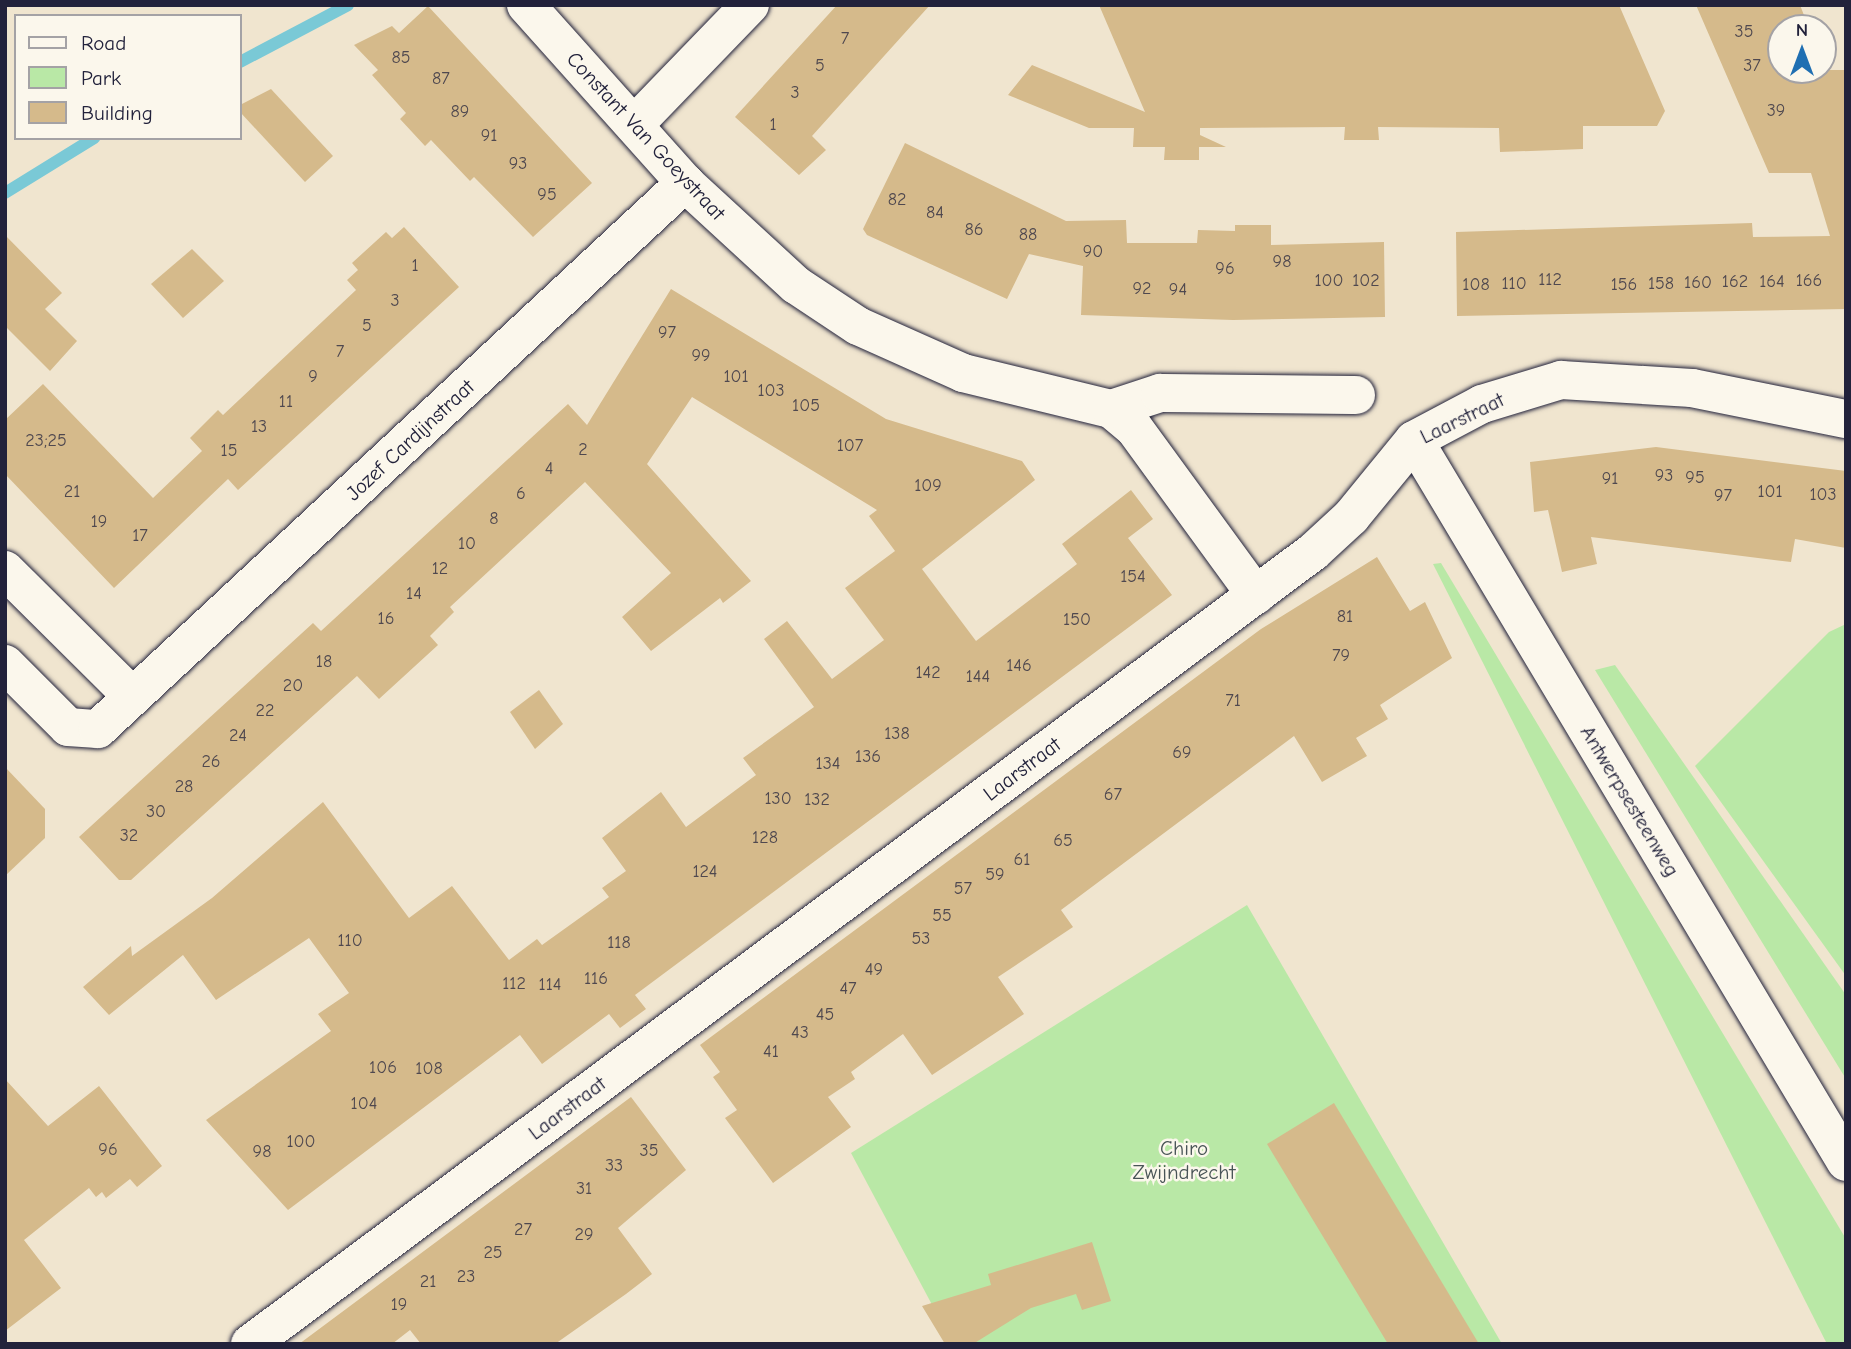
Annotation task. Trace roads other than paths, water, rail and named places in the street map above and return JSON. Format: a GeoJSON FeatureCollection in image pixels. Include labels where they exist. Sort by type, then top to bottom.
{"type":"FeatureCollection","features":[{"type":"Feature","properties":{"kind":"street","name":"Constant Van Goeystraat"},"geometry":{"type":"LineString","coordinates":[[526,5],[685,183],[796,285],[858,326],[963,373],[1111,409],[1134,428],[1256,594]]}},
{"type":"Feature","properties":{"kind":"street"},"geometry":{"type":"LineString","coordinates":[[634,125],[750,5]]}},
{"type":"Feature","properties":{"kind":"street","name":"Jozef Cardijnstraat"},"geometry":{"type":"LineString","coordinates":[[5,664],[68,727],[98,729],[685,183]]}},
{"type":"Feature","properties":{"kind":"street","name":"Laarstraat"},"geometry":{"type":"LineString","coordinates":[[250,1344],[1256,594],[1351,517],[1414,440],[1482,404],[1561,380],[1692,388],[1846,418]]}},
{"type":"Feature","properties":{"kind":"street"},"geometry":{"type":"LineString","coordinates":[[1111,409],[1160,393],[1356,395]]}},
{"type":"Feature","properties":{"kind":"street","name":"Antwerpsesteenweg"},"geometry":{"type":"LineString","coordinates":[[1414,440],[1846,1162]]}},
{"type":"Feature","properties":{"kind":"street"},"geometry":{"type":"LineString","coordinates":[[5,570],[133,696]]}},
{"type":"Feature","properties":{"kind":"waterway"},"geometry":{"type":"LineString","coordinates":[[242,61],[348,5]]}},
{"type":"Feature","properties":{"kind":"waterway"},"geometry":{"type":"LineString","coordinates":[[5,193],[91,140]]}},
{"type":"Feature","properties":{"kind":"park label","name":"Chiro Zwijndrecht"},"geometry":{"type":"Point","coordinates":[1184,1160]}}]}
